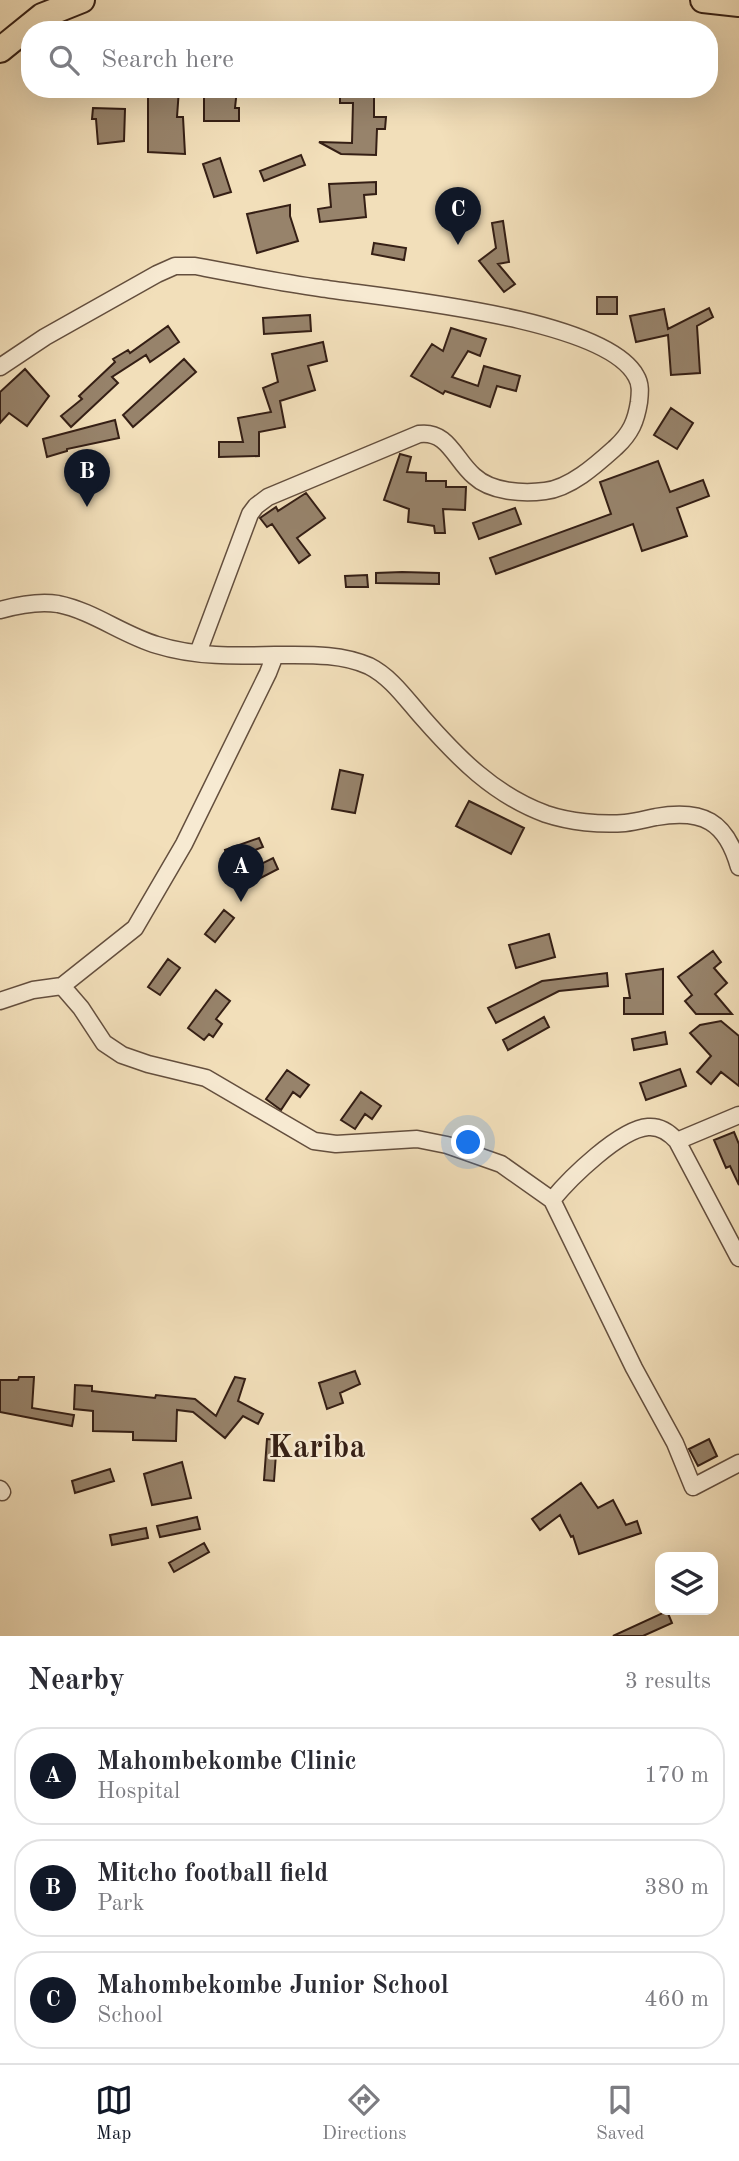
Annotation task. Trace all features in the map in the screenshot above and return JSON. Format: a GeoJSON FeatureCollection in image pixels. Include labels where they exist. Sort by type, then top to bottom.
{"type":"FeatureCollection","features":[{"type":"Feature","properties":{"kind":"main road"},"geometry":{"type":"LineString","coordinates":[[36,21],[82,0]]}},
{"type":"Feature","properties":{"kind":"main road"},"geometry":{"type":"LineString","coordinates":[[704,0],[739,4]]}},
{"type":"Feature","properties":{"kind":"main road"},"geometry":{"type":"LineString","coordinates":[[0,50],[21,33]]}},
{"type":"Feature","properties":{"kind":"street"},"geometry":{"type":"LineString","coordinates":[[0,367],[45,337],[157,274],[175,266],[195,266],[319,288],[438,304],[529,322],[593,342],[620,359],[636,375],[641,390],[635,425],[629,433],[588,471],[548,491],[507,490],[490,486],[474,477],[444,440],[428,433],[419,434],[268,497],[250,514],[198,653]]}},
{"type":"Feature","properties":{"kind":"street"},"geometry":{"type":"LineString","coordinates":[[0,610],[16,606],[57,604],[82,611],[120,631],[159,646],[198,653],[321,656],[349,660],[386,677],[451,750],[479,776],[506,795],[547,814],[595,824],[694,815],[719,826],[733,847],[739,867]]}},
{"type":"Feature","properties":{"kind":"street"},"geometry":{"type":"LineString","coordinates":[[0,1001],[33,990],[62,986],[135,928],[184,844],[275,655]]}},
{"type":"Feature","properties":{"kind":"street"},"geometry":{"type":"LineString","coordinates":[[62,986],[104,1043],[122,1055],[206,1078],[314,1141],[336,1144],[417,1139],[447,1145],[501,1164],[552,1200],[634,1368],[675,1443],[693,1487],[739,1463]]}},
{"type":"Feature","properties":{"kind":"street"},"geometry":{"type":"LineString","coordinates":[[677,1141],[739,1115]]}},
{"type":"Feature","properties":{"kind":"street"},"geometry":{"type":"LineString","coordinates":[[552,1200],[566,1183],[596,1156],[634,1130],[661,1128],[677,1141],[739,1258]]}},
{"type":"Feature","properties":{"kind":"building"},"geometry":{"type":"Polygon","coordinates":[[[148,98],[178,98],[177,117],[183,117],[185,154],[148,152],[148,98]]]}},
{"type":"Feature","properties":{"kind":"building"},"geometry":{"type":"Polygon","coordinates":[[[204,98],[236,98],[235,108],[239,108],[239,121],[204,121],[204,98]]]}},
{"type":"Feature","properties":{"kind":"building"},"geometry":{"type":"Polygon","coordinates":[[[340,98],[374,98],[374,117],[386,117],[385,129],[377,129],[376,155],[341,154],[319,142],[352,143],[353,103],[340,103],[340,98]]]}},
{"type":"Feature","properties":{"kind":"building"},"geometry":{"type":"Polygon","coordinates":[[[93,108],[125,109],[124,141],[98,144],[96,119],[92,119],[93,108]]]}},
{"type":"Feature","properties":{"kind":"building"},"geometry":{"type":"Polygon","coordinates":[[[301,155],[305,165],[264,181],[260,171],[301,155]]]}},
{"type":"Feature","properties":{"kind":"building"},"geometry":{"type":"Polygon","coordinates":[[[220,158],[231,192],[214,197],[203,164],[220,158]]]}},
{"type":"Feature","properties":{"kind":"building"},"geometry":{"type":"Polygon","coordinates":[[[376,182],[376,194],[364,195],[366,217],[320,222],[318,209],[331,207],[329,184],[376,182]]]}},
{"type":"Feature","properties":{"kind":"building"},"geometry":{"type":"Polygon","coordinates":[[[290,205],[290,216],[298,241],[257,253],[247,214],[290,205]]]}},
{"type":"Feature","properties":{"kind":"building"},"geometry":{"type":"Polygon","coordinates":[[[503,221],[509,262],[498,264],[515,284],[504,292],[479,261],[496,248],[492,223],[503,221]]]}},
{"type":"Feature","properties":{"kind":"building"},"geometry":{"type":"Polygon","coordinates":[[[374,243],[406,248],[404,260],[372,254],[374,243]]]}},
{"type":"Feature","properties":{"kind":"building"},"geometry":{"type":"Polygon","coordinates":[[[597,297],[617,297],[617,314],[597,314],[597,297]]]}},
{"type":"Feature","properties":{"kind":"building"},"geometry":{"type":"Polygon","coordinates":[[[709,308],[713,317],[697,326],[700,373],[671,375],[668,335],[636,342],[630,316],[664,309],[668,329],[709,308]]]}},
{"type":"Feature","properties":{"kind":"building"},"geometry":{"type":"Polygon","coordinates":[[[310,315],[311,331],[264,334],[263,318],[310,315]]]}},
{"type":"Feature","properties":{"kind":"building"},"geometry":{"type":"Polygon","coordinates":[[[168,326],[179,342],[150,362],[146,355],[112,377],[118,383],[71,427],[61,416],[82,399],[79,396],[115,362],[113,359],[128,350],[130,353],[168,326]]]}},
{"type":"Feature","properties":{"kind":"building"},"geometry":{"type":"Polygon","coordinates":[[[451,328],[486,339],[480,356],[468,351],[452,377],[478,386],[484,366],[520,376],[516,391],[497,386],[490,407],[445,391],[443,394],[411,376],[432,344],[443,351],[451,328]]]}},
{"type":"Feature","properties":{"kind":"building"},"geometry":{"type":"Polygon","coordinates":[[[323,342],[327,361],[308,366],[315,390],[280,401],[285,427],[259,432],[259,456],[219,457],[219,442],[243,442],[238,418],[271,412],[263,388],[278,382],[272,354],[323,342]]]}},
{"type":"Feature","properties":{"kind":"building"},"geometry":{"type":"Polygon","coordinates":[[[184,359],[196,372],[133,427],[123,415],[184,359]]]}},
{"type":"Feature","properties":{"kind":"building"},"geometry":{"type":"Polygon","coordinates":[[[25,369],[49,396],[27,426],[9,413],[0,423],[0,392],[25,369]]]}},
{"type":"Feature","properties":{"kind":"building"},"geometry":{"type":"Polygon","coordinates":[[[671,408],[693,423],[677,449],[654,435],[671,408]]]}},
{"type":"Feature","properties":{"kind":"building"},"geometry":{"type":"Polygon","coordinates":[[[115,420],[119,438],[67,449],[47,457],[43,439],[115,420]]]}},
{"type":"Feature","properties":{"kind":"building"},"geometry":{"type":"Polygon","coordinates":[[[400,454],[411,457],[407,472],[426,473],[426,481],[446,481],[446,487],[466,487],[465,510],[443,509],[445,533],[435,533],[434,526],[408,522],[409,509],[384,500],[400,454]]]}},
{"type":"Feature","properties":{"kind":"building"},"geometry":{"type":"Polygon","coordinates":[[[658,461],[670,492],[703,480],[709,496],[677,508],[687,536],[642,551],[633,524],[496,574],[490,558],[611,514],[600,482],[658,461]]]}},
{"type":"Feature","properties":{"kind":"building"},"geometry":{"type":"Polygon","coordinates":[[[306,493],[325,518],[297,538],[310,555],[299,563],[272,524],[267,527],[260,518],[276,507],[278,511],[306,493]]]}},
{"type":"Feature","properties":{"kind":"building"},"geometry":{"type":"Polygon","coordinates":[[[515,508],[521,524],[479,539],[473,523],[515,508]]]}},
{"type":"Feature","properties":{"kind":"building"},"geometry":{"type":"Polygon","coordinates":[[[376,573],[439,573],[439,584],[376,583],[376,573]]]}},
{"type":"Feature","properties":{"kind":"building"},"geometry":{"type":"Polygon","coordinates":[[[367,575],[368,587],[346,587],[345,576],[367,575]]]}},
{"type":"Feature","properties":{"kind":"building"},"geometry":{"type":"Polygon","coordinates":[[[340,770],[363,775],[355,813],[332,809],[340,770]]]}},
{"type":"Feature","properties":{"kind":"building"},"geometry":{"type":"Polygon","coordinates":[[[469,801],[524,828],[511,854],[456,826],[469,801]]]}},
{"type":"Feature","properties":{"kind":"building"},"geometry":{"type":"Polygon","coordinates":[[[259,838],[263,847],[228,860],[225,850],[259,838]]]}},
{"type":"Feature","properties":{"kind":"building"},"geometry":{"type":"Polygon","coordinates":[[[273,858],[278,869],[245,886],[239,875],[273,858]]]}},
{"type":"Feature","properties":{"kind":"building"},"geometry":{"type":"Polygon","coordinates":[[[224,910],[234,918],[215,942],[205,934],[224,910]]]}},
{"type":"Feature","properties":{"kind":"building"},"geometry":{"type":"Polygon","coordinates":[[[549,934],[555,957],[516,968],[509,945],[549,934]]]}},
{"type":"Feature","properties":{"kind":"building"},"geometry":{"type":"Polygon","coordinates":[[[713,951],[721,962],[714,968],[727,983],[715,994],[732,1014],[696,1014],[685,1001],[692,995],[678,977],[713,951]]]}},
{"type":"Feature","properties":{"kind":"building"},"geometry":{"type":"Polygon","coordinates":[[[168,959],[180,968],[160,995],[148,987],[168,959]]]}},
{"type":"Feature","properties":{"kind":"building"},"geometry":{"type":"Polygon","coordinates":[[[663,969],[663,1014],[624,1014],[624,998],[630,998],[626,974],[663,969]]]}},
{"type":"Feature","properties":{"kind":"building"},"geometry":{"type":"Polygon","coordinates":[[[607,973],[608,986],[559,991],[496,1023],[488,1008],[542,981],[607,973]]]}},
{"type":"Feature","properties":{"kind":"building"},"geometry":{"type":"Polygon","coordinates":[[[216,990],[230,1001],[216,1019],[222,1024],[213,1037],[209,1034],[204,1040],[188,1028],[216,990]]]}},
{"type":"Feature","properties":{"kind":"building"},"geometry":{"type":"Polygon","coordinates":[[[544,1017],[549,1027],[508,1050],[503,1040],[544,1017]]]}},
{"type":"Feature","properties":{"kind":"building"},"geometry":{"type":"Polygon","coordinates":[[[721,1021],[739,1036],[739,1086],[721,1072],[711,1084],[697,1072],[711,1056],[690,1033],[700,1025],[721,1021]]]}},
{"type":"Feature","properties":{"kind":"building"},"geometry":{"type":"Polygon","coordinates":[[[665,1032],[667,1044],[634,1050],[632,1039],[665,1032]]]}},
{"type":"Feature","properties":{"kind":"building"},"geometry":{"type":"Polygon","coordinates":[[[680,1069],[686,1086],[646,1100],[640,1083],[680,1069]]]}},
{"type":"Feature","properties":{"kind":"building"},"geometry":{"type":"Polygon","coordinates":[[[287,1070],[309,1085],[300,1097],[293,1092],[281,1110],[266,1099],[287,1070]]]}},
{"type":"Feature","properties":{"kind":"building"},"geometry":{"type":"Polygon","coordinates":[[[361,1092],[381,1106],[372,1119],[365,1114],[355,1129],[341,1120],[361,1092]]]}},
{"type":"Feature","properties":{"kind":"building"},"geometry":{"type":"Polygon","coordinates":[[[734,1132],[739,1144],[739,1185],[730,1166],[726,1168],[714,1140],[734,1132]]]}},
{"type":"Feature","properties":{"kind":"building"},"geometry":{"type":"Polygon","coordinates":[[[355,1371],[360,1384],[340,1393],[343,1403],[327,1409],[319,1383],[355,1371]]]}},
{"type":"Feature","properties":{"kind":"building"},"geometry":{"type":"Polygon","coordinates":[[[19,1377],[34,1377],[32,1408],[74,1415],[72,1426],[0,1412],[0,1380],[18,1380],[19,1377]]]}},
{"type":"Feature","properties":{"kind":"building"},"geometry":{"type":"Polygon","coordinates":[[[235,1377],[245,1379],[238,1401],[263,1414],[258,1424],[243,1416],[225,1438],[193,1412],[177,1410],[176,1441],[133,1440],[133,1432],[93,1431],[93,1411],[74,1409],[75,1385],[92,1386],[92,1391],[155,1398],[156,1395],[195,1399],[216,1416],[235,1377]]]}},
{"type":"Feature","properties":{"kind":"building"},"geometry":{"type":"Polygon","coordinates":[[[267,1439],[277,1440],[274,1481],[264,1480],[267,1439]]]}},
{"type":"Feature","properties":{"kind":"building"},"geometry":{"type":"Polygon","coordinates":[[[709,1439],[717,1456],[698,1466],[689,1449],[709,1439]]]}},
{"type":"Feature","properties":{"kind":"building"},"geometry":{"type":"Polygon","coordinates":[[[182,1462],[191,1498],[152,1505],[144,1474],[182,1462]]]}},
{"type":"Feature","properties":{"kind":"building"},"geometry":{"type":"Polygon","coordinates":[[[110,1469],[114,1481],[75,1493],[72,1481],[110,1469]]]}},
{"type":"Feature","properties":{"kind":"building"},"geometry":{"type":"Polygon","coordinates":[[[581,1483],[598,1508],[613,1500],[626,1525],[637,1521],[641,1533],[579,1554],[573,1536],[571,1537],[560,1515],[540,1530],[532,1519],[581,1483]]]}},
{"type":"Feature","properties":{"kind":"building"},"geometry":{"type":"Polygon","coordinates":[[[197,1517],[200,1529],[160,1537],[157,1526],[197,1517]]]}},
{"type":"Feature","properties":{"kind":"building"},"geometry":{"type":"Polygon","coordinates":[[[146,1528],[148,1538],[112,1545],[110,1535],[146,1528]]]}},
{"type":"Feature","properties":{"kind":"building"},"geometry":{"type":"Polygon","coordinates":[[[204,1543],[209,1552],[174,1572],[169,1563],[204,1543]]]}},
{"type":"Feature","properties":{"kind":"building"},"geometry":{"type":"Polygon","coordinates":[[[658,1615],[669,1615],[672,1623],[643,1636],[613,1636],[658,1615]]]}},
{"type":"Feature","properties":{"kind":"place","name":"Mahombekombe Junior School"},"geometry":{"type":"Point","coordinates":[458,245]}},
{"type":"Feature","properties":{"kind":"place","name":"Mitcho football field"},"geometry":{"type":"Point","coordinates":[87,507]}},
{"type":"Feature","properties":{"kind":"place","name":"Mahombekombe Clinic"},"geometry":{"type":"Point","coordinates":[241,902]}},
{"type":"Feature","properties":{"kind":"district","name":"Kariba"},"geometry":{"type":"Point","coordinates":[317,1449]}}]}
